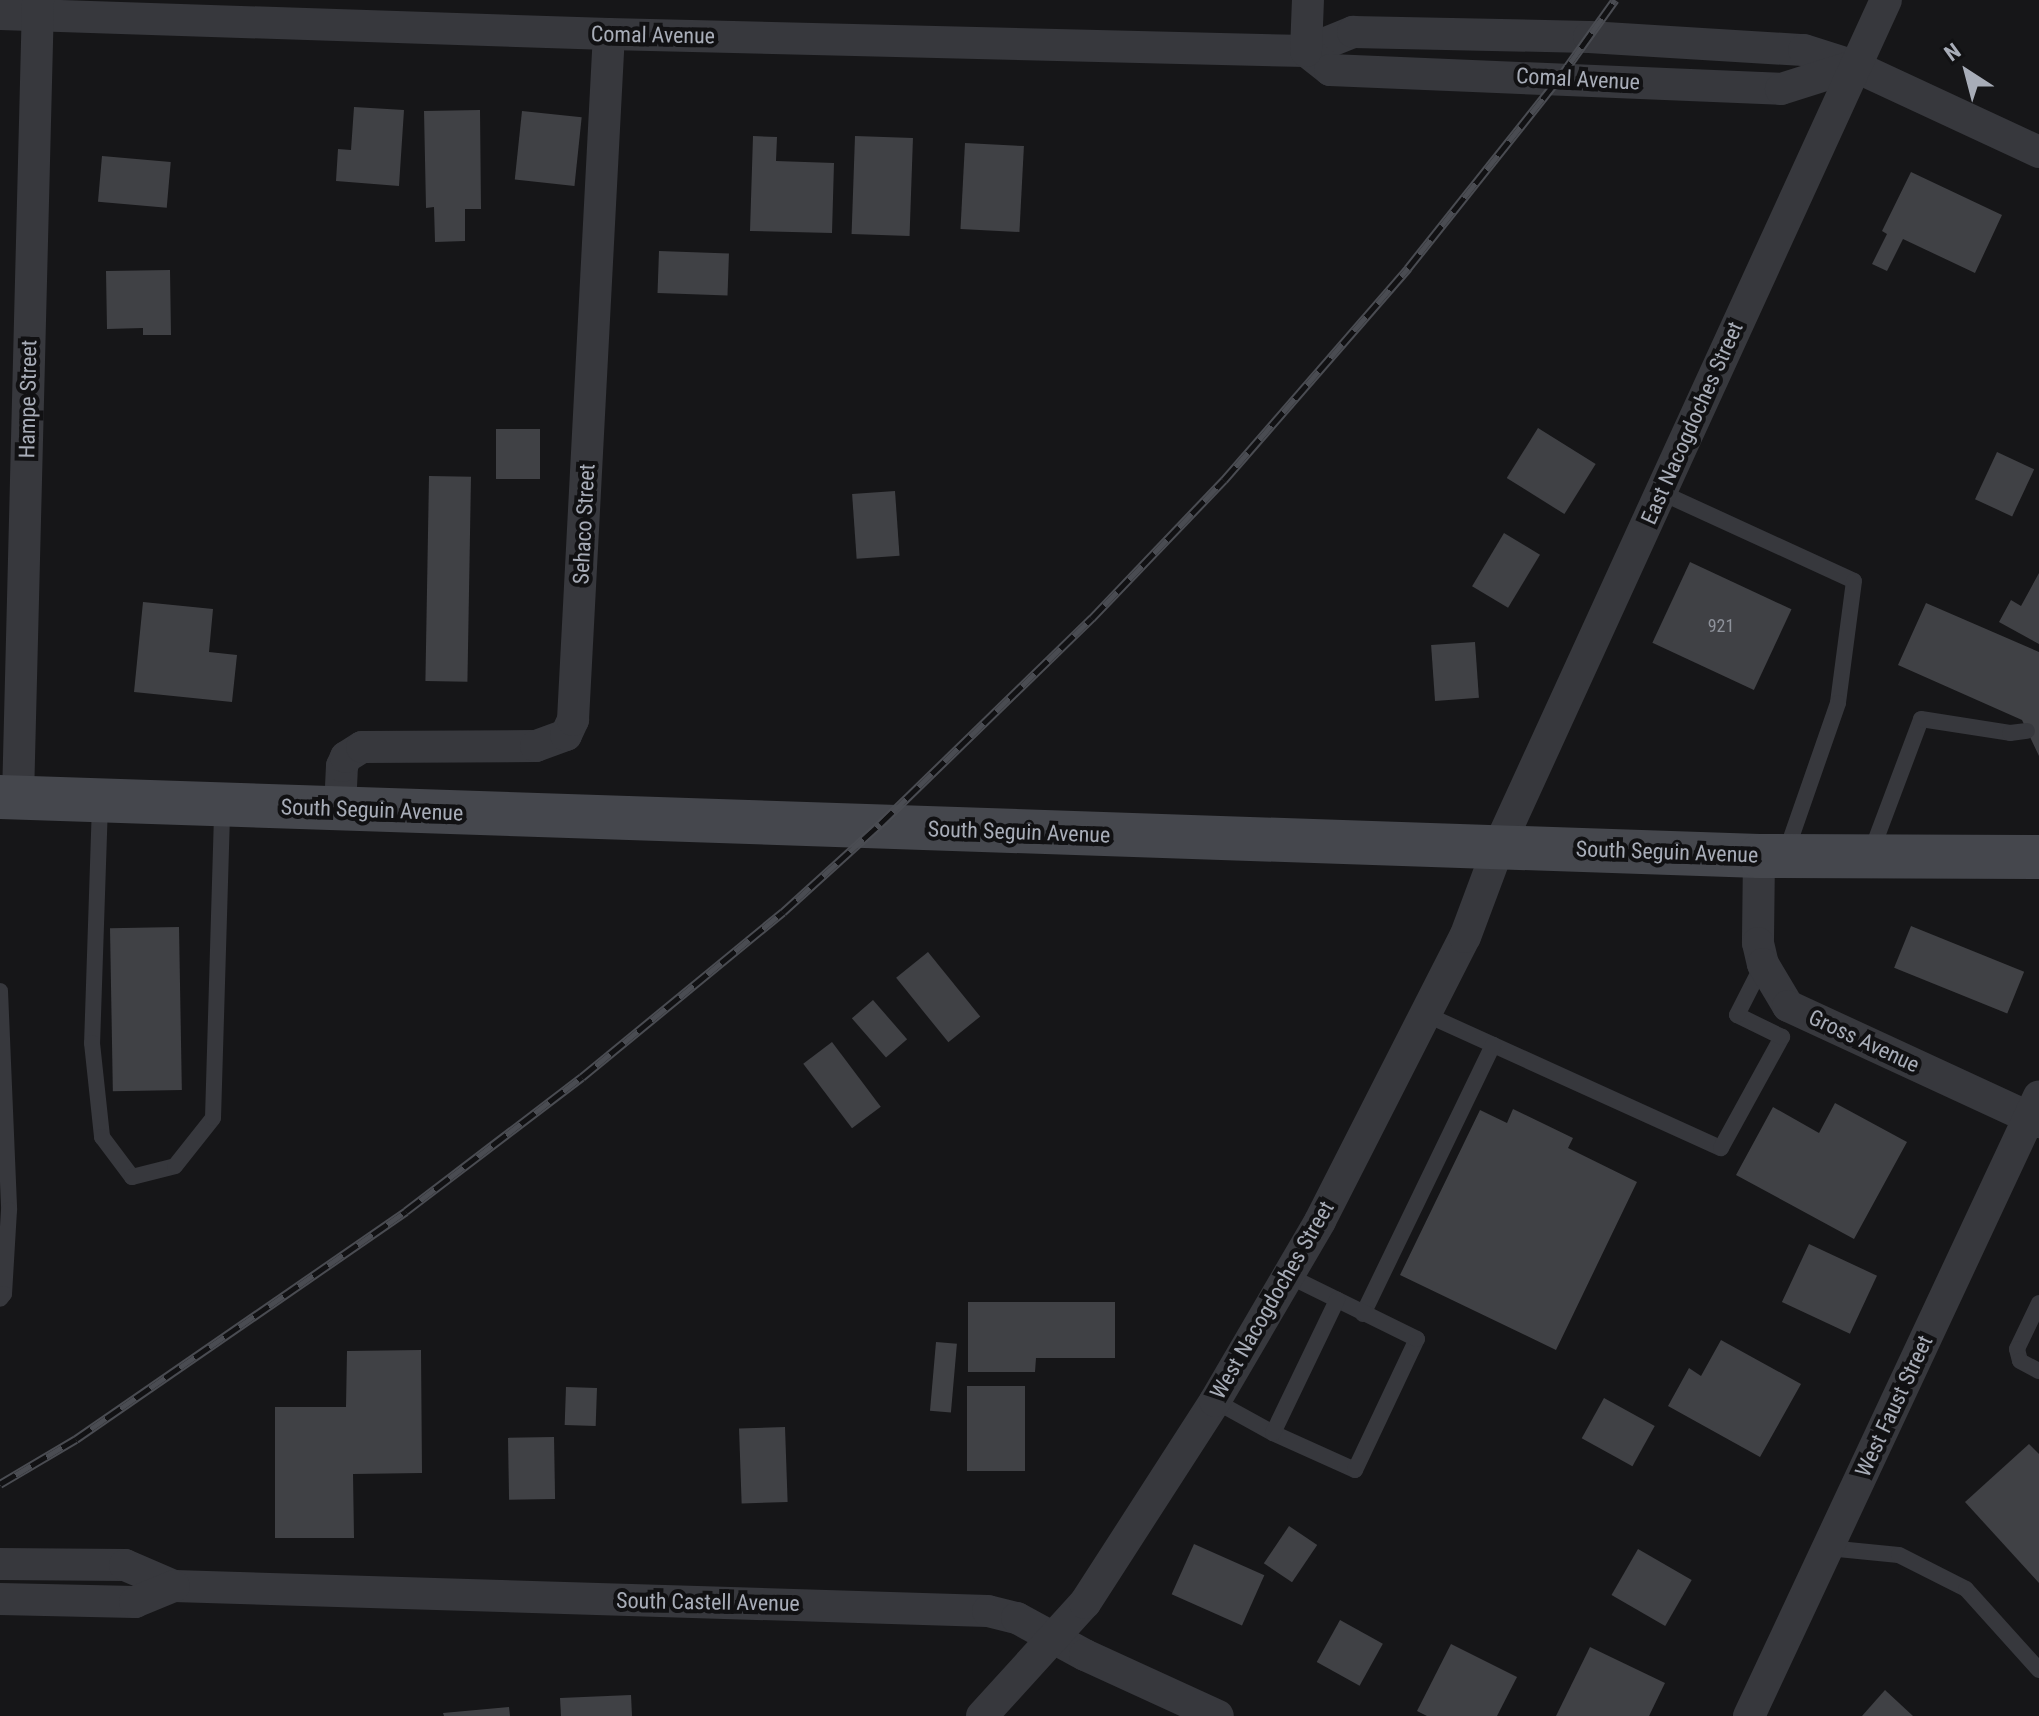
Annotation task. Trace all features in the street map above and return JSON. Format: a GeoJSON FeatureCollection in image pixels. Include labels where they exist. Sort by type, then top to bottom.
{"type":"FeatureCollection","features":[{"type":"Feature","properties":{"kind":"main road","name":"South Seguin Avenue"},"geometry":{"type":"LineString","coordinates":[[9,798],[1772,856],[2039,857]]}},
{"type":"Feature","properties":{"kind":"street"},"geometry":{"type":"LineString","coordinates":[[1306,51],[1308,0]]}},
{"type":"Feature","properties":{"kind":"street","name":"East Nacogdoches Street"},"geometry":{"type":"LineString","coordinates":[[1499,846],[1886,0]]}},
{"type":"Feature","properties":{"kind":"street","name":"Comal Avenue"},"geometry":{"type":"LineString","coordinates":[[0,14],[38,8],[609,34],[1306,51],[1330,70],[1781,89],[1854,66]]}},
{"type":"Feature","properties":{"kind":"street","name":"Hampe Street"},"geometry":{"type":"LineString","coordinates":[[9,798],[38,8]]}},
{"type":"Feature","properties":{"kind":"street","name":"Sehaco Street"},"geometry":{"type":"LineString","coordinates":[[340,808],[342,766],[346,757],[362,747],[536,746],[566,735],[573,720],[609,34]]}},
{"type":"Feature","properties":{"kind":"street"},"geometry":{"type":"LineString","coordinates":[[1854,66],[2039,152]]}},
{"type":"Feature","properties":{"kind":"street","name":"West Nacogdoches Street"},"geometry":{"type":"LineString","coordinates":[[982,1716],[1085,1603],[1215,1401],[1289,1276],[1465,937],[1499,846]]}},
{"type":"Feature","properties":{"kind":"street","name":"Gross Avenue"},"geometry":{"type":"LineString","coordinates":[[1772,856],[1758,943],[1763,964],[1788,1006],[2036,1112]]}},
{"type":"Feature","properties":{"kind":"street","name":"West Faust Street"},"geometry":{"type":"LineString","coordinates":[[1749,1716],[2036,1112]]}},
{"type":"Feature","properties":{"kind":"street","name":"South Castell Avenue"},"geometry":{"type":"LineString","coordinates":[[0,1564],[125,1565],[174,1586],[988,1611],[1017,1618],[1218,1716]]}},
{"type":"Feature","properties":{"kind":"street","name":"South Castell Avenue"},"geometry":{"type":"LineString","coordinates":[[0,1599],[135,1602],[174,1586]]}},
{"type":"Feature","properties":{"kind":"lane"},"geometry":{"type":"LineString","coordinates":[[1660,492],[1854,581],[1838,703],[1772,856]]}},
{"type":"Feature","properties":{"kind":"lane"},"geometry":{"type":"LineString","coordinates":[[1870,857],[1921,719],[2019,732]]}},
{"type":"Feature","properties":{"kind":"lane"},"geometry":{"type":"LineString","coordinates":[[100,800],[92,1043],[102,1137],[132,1177],[175,1166],[213,1118],[222,805]]}},
{"type":"Feature","properties":{"kind":"lane"},"geometry":{"type":"LineString","coordinates":[[1425,1014],[1721,1148],[1782,1037],[1737,1015],[1763,964]]}},
{"type":"Feature","properties":{"kind":"lane"},"geometry":{"type":"LineString","coordinates":[[0,991],[9,1210],[4,1294],[0,1299]]}},
{"type":"Feature","properties":{"kind":"lane"},"geometry":{"type":"LineString","coordinates":[[1363,1314],[1493,1045]]}},
{"type":"Feature","properties":{"kind":"lane"},"geometry":{"type":"LineString","coordinates":[[1215,1401],[1273,1433],[1355,1470],[1417,1339],[1289,1276]]}},
{"type":"Feature","properties":{"kind":"lane"},"geometry":{"type":"LineString","coordinates":[[1273,1433],[1337,1300]]}},
{"type":"Feature","properties":{"kind":"lane"},"geometry":{"type":"LineString","coordinates":[[2039,1303],[2017,1349],[2020,1361],[2039,1371]]}},
{"type":"Feature","properties":{"kind":"lane"},"geometry":{"type":"LineString","coordinates":[[1828,1548],[1899,1555],[1966,1589],[2039,1670]]}},
{"type":"Feature","properties":{"kind":"building"},"geometry":{"type":"Polygon","coordinates":[[[354,107],[404,110],[399,186],[336,181],[338,149],[351,150],[354,107]]]}},
{"type":"Feature","properties":{"kind":"building"},"geometry":{"type":"Polygon","coordinates":[[[480,110],[481,209],[465,209],[465,241],[435,242],[434,207],[426,208],[424,111],[480,110]]]}},
{"type":"Feature","properties":{"kind":"building"},"geometry":{"type":"Polygon","coordinates":[[[522,111],[582,117],[574,186],[515,180],[522,111]]]}},
{"type":"Feature","properties":{"kind":"building"},"geometry":{"type":"Polygon","coordinates":[[[753,136],[777,137],[776,161],[834,163],[832,233],[750,231],[753,136]]]}},
{"type":"Feature","properties":{"kind":"building"},"geometry":{"type":"Polygon","coordinates":[[[855,136],[913,138],[910,236],[852,234],[855,136]]]}},
{"type":"Feature","properties":{"kind":"building"},"geometry":{"type":"Polygon","coordinates":[[[965,143],[1024,146],[1019,232],[960,229],[965,143]]]}},
{"type":"Feature","properties":{"kind":"building"},"geometry":{"type":"Polygon","coordinates":[[[102,156],[171,162],[167,208],[98,202],[102,156]]]}},
{"type":"Feature","properties":{"kind":"building"},"geometry":{"type":"Polygon","coordinates":[[[1911,172],[2002,215],[1975,273],[1903,239],[1887,271],[1872,264],[1887,234],[1882,231],[1911,172]]]}},
{"type":"Feature","properties":{"kind":"building"},"geometry":{"type":"Polygon","coordinates":[[[659,251],[729,253],[727,295],[658,293],[659,251]]]}},
{"type":"Feature","properties":{"kind":"building"},"geometry":{"type":"Polygon","coordinates":[[[170,270],[171,335],[143,335],[143,328],[107,329],[106,271],[170,270]]]}},
{"type":"Feature","properties":{"kind":"building"},"geometry":{"type":"Polygon","coordinates":[[[1538,428],[1596,464],[1564,514],[1507,478],[1538,428]]]}},
{"type":"Feature","properties":{"kind":"building"},"geometry":{"type":"Polygon","coordinates":[[[496,429],[540,429],[540,479],[496,479],[496,429]]]}},
{"type":"Feature","properties":{"kind":"building"},"geometry":{"type":"Polygon","coordinates":[[[1997,452],[2034,469],[2012,516],[1975,499],[1997,452]]]}},
{"type":"Feature","properties":{"kind":"building"},"geometry":{"type":"Polygon","coordinates":[[[429,476],[471,477],[467,682],[425,681],[429,476]]]}},
{"type":"Feature","properties":{"kind":"building"},"geometry":{"type":"Polygon","coordinates":[[[895,491],[900,556],[857,559],[852,494],[895,491]]]}},
{"type":"Feature","properties":{"kind":"building"},"geometry":{"type":"Polygon","coordinates":[[[1504,533],[1540,555],[1508,608],[1472,586],[1504,533]]]}},
{"type":"Feature","properties":{"kind":"building"},"geometry":{"type":"Polygon","coordinates":[[[1690,562],[1792,609],[1754,690],[1652,643],[1690,562]]]}},
{"type":"Feature","properties":{"kind":"building"},"geometry":{"type":"Polygon","coordinates":[[[2039,573],[2039,644],[1999,622],[2011,600],[2021,606],[2039,573]]]}},
{"type":"Feature","properties":{"kind":"building"},"geometry":{"type":"Polygon","coordinates":[[[143,602],[213,609],[209,652],[237,655],[232,702],[134,692],[143,602]]]}},
{"type":"Feature","properties":{"kind":"building"},"geometry":{"type":"Polygon","coordinates":[[[1926,603],[2039,652],[2039,756],[2022,720],[1898,665],[1926,603]]]}},
{"type":"Feature","properties":{"kind":"building"},"geometry":{"type":"Polygon","coordinates":[[[1475,642],[1479,698],[1435,701],[1431,645],[1475,642]]]}},
{"type":"Feature","properties":{"kind":"building"},"geometry":{"type":"Polygon","coordinates":[[[1911,926],[2024,972],[2007,1013],[1894,968],[1911,926]]]}},
{"type":"Feature","properties":{"kind":"building"},"geometry":{"type":"Polygon","coordinates":[[[179,927],[182,1090],[113,1091],[110,928],[179,927]]]}},
{"type":"Feature","properties":{"kind":"building"},"geometry":{"type":"Polygon","coordinates":[[[928,952],[980,1017],[948,1042],[896,978],[928,952]]]}},
{"type":"Feature","properties":{"kind":"building"},"geometry":{"type":"Polygon","coordinates":[[[873,1000],[907,1039],[886,1058],[852,1018],[873,1000]]]}},
{"type":"Feature","properties":{"kind":"building"},"geometry":{"type":"Polygon","coordinates":[[[832,1042],[881,1107],[852,1128],[803,1064],[832,1042]]]}},
{"type":"Feature","properties":{"kind":"building"},"geometry":{"type":"Polygon","coordinates":[[[1835,1103],[1907,1142],[1854,1239],[1736,1175],[1773,1107],[1819,1133],[1835,1103]]]}},
{"type":"Feature","properties":{"kind":"building"},"geometry":{"type":"Polygon","coordinates":[[[1513,1109],[1573,1138],[1568,1148],[1637,1182],[1556,1350],[1400,1275],[1480,1110],[1507,1123],[1513,1109]]]}},
{"type":"Feature","properties":{"kind":"building"},"geometry":{"type":"Polygon","coordinates":[[[1809,1244],[1877,1276],[1850,1334],[1782,1302],[1809,1244]]]}},
{"type":"Feature","properties":{"kind":"building"},"geometry":{"type":"Polygon","coordinates":[[[968,1302],[1115,1302],[1115,1358],[1036,1358],[1035,1372],[968,1372],[968,1302]]]}},
{"type":"Feature","properties":{"kind":"building"},"geometry":{"type":"Polygon","coordinates":[[[1721,1340],[1801,1384],[1760,1457],[1668,1406],[1689,1368],[1701,1376],[1721,1340]]]}},
{"type":"Feature","properties":{"kind":"building"},"geometry":{"type":"Polygon","coordinates":[[[936,1342],[957,1344],[951,1413],[930,1411],[936,1342]]]}},
{"type":"Feature","properties":{"kind":"building"},"geometry":{"type":"Polygon","coordinates":[[[421,1350],[422,1473],[353,1474],[354,1538],[275,1538],[275,1407],[346,1407],[347,1351],[421,1350]]]}},
{"type":"Feature","properties":{"kind":"building"},"geometry":{"type":"Polygon","coordinates":[[[967,1386],[1025,1386],[1025,1471],[967,1471],[967,1386]]]}},
{"type":"Feature","properties":{"kind":"building"},"geometry":{"type":"Polygon","coordinates":[[[566,1387],[597,1388],[596,1426],[565,1425],[566,1387]]]}},
{"type":"Feature","properties":{"kind":"building"},"geometry":{"type":"Polygon","coordinates":[[[1604,1398],[1655,1426],[1632,1466],[1582,1438],[1604,1398]]]}},
{"type":"Feature","properties":{"kind":"building"},"geometry":{"type":"Polygon","coordinates":[[[785,1427],[788,1502],[742,1504],[739,1429],[785,1427]]]}},
{"type":"Feature","properties":{"kind":"building"},"geometry":{"type":"Polygon","coordinates":[[[554,1437],[555,1499],[509,1500],[508,1438],[554,1437]]]}},
{"type":"Feature","properties":{"kind":"building"},"geometry":{"type":"Polygon","coordinates":[[[2029,1444],[2039,1454],[2039,1583],[1965,1502],[2029,1444]]]}},
{"type":"Feature","properties":{"kind":"building"},"geometry":{"type":"Polygon","coordinates":[[[1289,1526],[1317,1545],[1292,1582],[1264,1563],[1289,1526]]]}},
{"type":"Feature","properties":{"kind":"building"},"geometry":{"type":"Polygon","coordinates":[[[1194,1544],[1264,1575],[1242,1626],[1172,1594],[1194,1544]]]}},
{"type":"Feature","properties":{"kind":"building"},"geometry":{"type":"Polygon","coordinates":[[[1638,1549],[1692,1580],[1665,1626],[1612,1595],[1638,1549]]]}},
{"type":"Feature","properties":{"kind":"building"},"geometry":{"type":"Polygon","coordinates":[[[1340,1620],[1383,1644],[1360,1686],[1317,1662],[1340,1620]]]}},
{"type":"Feature","properties":{"kind":"building"},"geometry":{"type":"Polygon","coordinates":[[[1451,1644],[1517,1677],[1497,1716],[1427,1716],[1417,1711],[1451,1644]]]}},
{"type":"Feature","properties":{"kind":"building"},"geometry":{"type":"Polygon","coordinates":[[[1590,1647],[1665,1683],[1649,1716],[1556,1716],[1590,1647]]]}},
{"type":"Feature","properties":{"kind":"building"},"geometry":{"type":"Polygon","coordinates":[[[1885,1690],[1913,1716],[1862,1716],[1885,1690]]]}},
{"type":"Feature","properties":{"kind":"building"},"geometry":{"type":"Polygon","coordinates":[[[631,1695],[632,1716],[561,1716],[560,1698],[631,1695]]]}},
{"type":"Feature","properties":{"kind":"building"},"geometry":{"type":"Polygon","coordinates":[[[509,1707],[510,1716],[444,1716],[443,1713],[509,1707]]]}},
{"type":"Feature","properties":{"kind":"railway"},"geometry":{"type":"LineString","coordinates":[[0,1484],[76,1439],[406,1211],[582,1077],[783,912],[880,824],[1092,618],[1224,480],[1408,268],[1560,77],[1615,0]]}}]}
